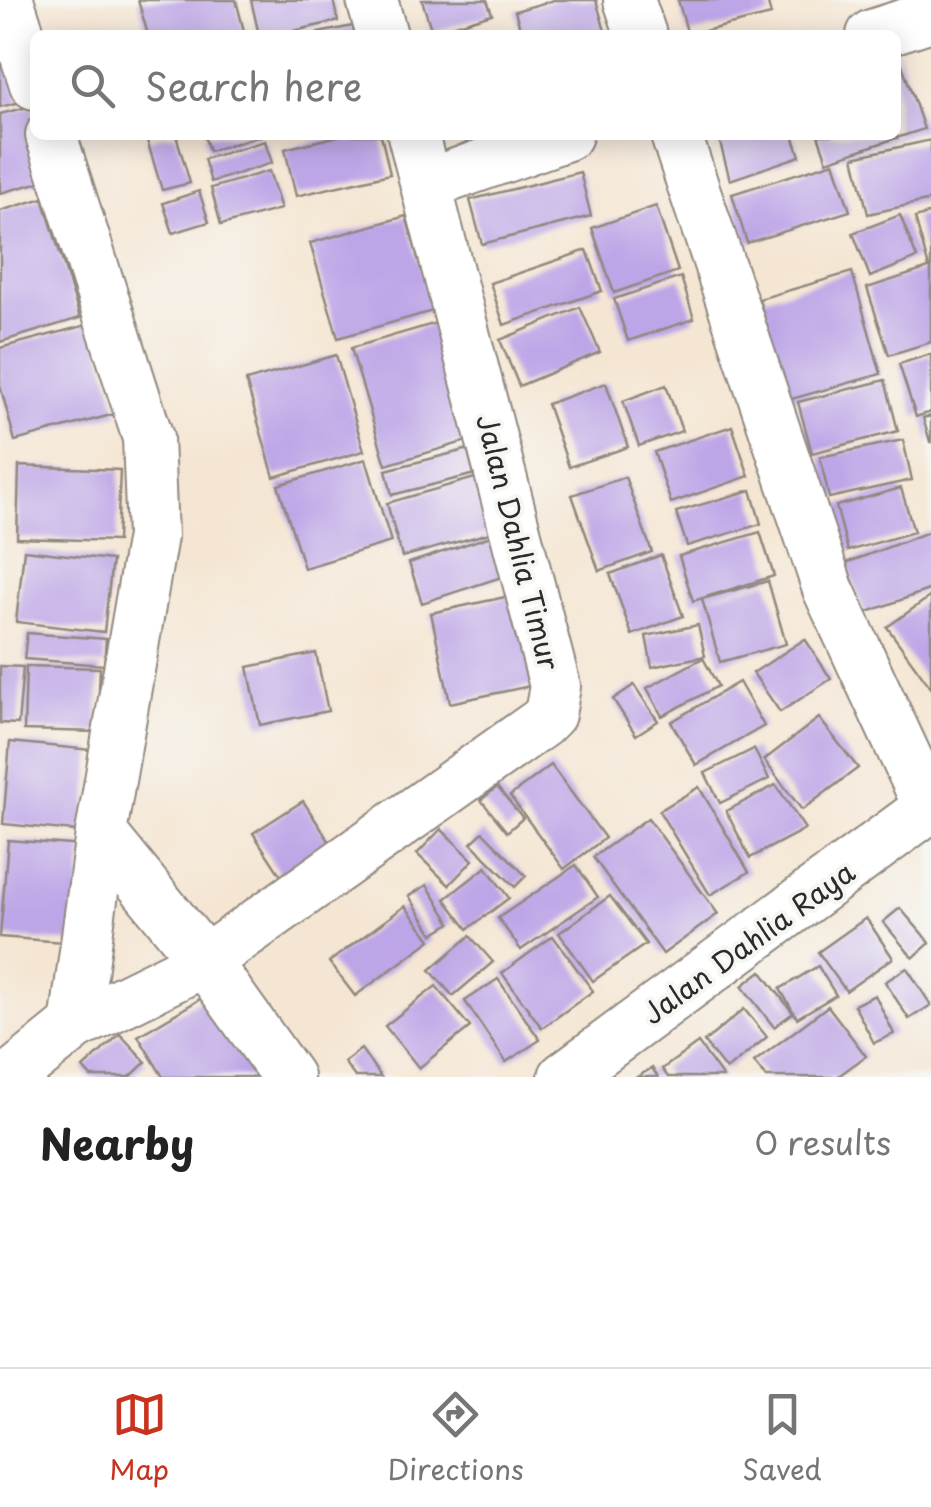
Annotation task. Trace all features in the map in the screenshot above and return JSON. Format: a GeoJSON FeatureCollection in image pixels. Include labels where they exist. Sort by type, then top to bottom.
{"type":"FeatureCollection","features":[{"type":"Feature","properties":{"kind":"street"},"geometry":{"type":"LineString","coordinates":[[8,0],[30,68]]}},
{"type":"Feature","properties":{"kind":"street"},"geometry":{"type":"LineString","coordinates":[[372,0],[381,30]]}},
{"type":"Feature","properties":{"kind":"street"},"geometry":{"type":"LineString","coordinates":[[629,0],[639,30]]}},
{"type":"Feature","properties":{"kind":"street"},"geometry":{"type":"LineString","coordinates":[[888,30],[931,16]]}},
{"type":"Feature","properties":{"kind":"street"},"geometry":{"type":"LineString","coordinates":[[53,140],[148,438],[152,536],[101,833],[76,1025]]}},
{"type":"Feature","properties":{"kind":"street","name":"Jalan Dahlia Timur"},"geometry":{"type":"LineString","coordinates":[[11,1077],[76,1025],[205,961],[526,735],[550,714],[555,686],[415,140]]}},
{"type":"Feature","properties":{"kind":"street"},"geometry":{"type":"LineString","coordinates":[[428,184],[553,140]]}},
{"type":"Feature","properties":{"kind":"street"},"geometry":{"type":"LineString","coordinates":[[678,140],[828,589],[930,807]]}},
{"type":"Feature","properties":{"kind":"street","name":"Jalan Dahlia Raya"},"geometry":{"type":"LineString","coordinates":[[564,1077],[930,807]]}},
{"type":"Feature","properties":{"kind":"street"},"geometry":{"type":"LineString","coordinates":[[101,833],[205,961],[288,1077]]}},
{"type":"Feature","properties":{"kind":"building"},"geometry":{"type":"Polygon","coordinates":[[[138,0],[236,0],[244,30],[147,30],[138,0]]]}},
{"type":"Feature","properties":{"kind":"building"},"geometry":{"type":"Polygon","coordinates":[[[251,0],[333,0],[338,21],[298,30],[258,30],[251,0]]]}},
{"type":"Feature","properties":{"kind":"building"},"geometry":{"type":"Polygon","coordinates":[[[422,0],[487,0],[492,14],[431,30],[422,0]]]}},
{"type":"Feature","properties":{"kind":"building"},"geometry":{"type":"Polygon","coordinates":[[[554,0],[596,0],[605,30],[521,30],[515,11],[554,0]]]}},
{"type":"Feature","properties":{"kind":"building"},"geometry":{"type":"Polygon","coordinates":[[[678,0],[767,0],[771,15],[709,30],[687,30],[678,0]]]}},
{"type":"Feature","properties":{"kind":"building"},"geometry":{"type":"Polygon","coordinates":[[[0,44],[20,102],[0,107],[0,44]]]}},
{"type":"Feature","properties":{"kind":"building"},"geometry":{"type":"Polygon","coordinates":[[[901,62],[924,129],[901,137],[901,62]]]}},
{"type":"Feature","properties":{"kind":"building"},"geometry":{"type":"Polygon","coordinates":[[[30,106],[30,140],[37,140],[55,178],[0,193],[0,114],[30,106]]]}},
{"type":"Feature","properties":{"kind":"building"},"geometry":{"type":"Polygon","coordinates":[[[147,140],[177,140],[190,183],[162,190],[147,140]]]}},
{"type":"Feature","properties":{"kind":"building"},"geometry":{"type":"Polygon","coordinates":[[[206,140],[247,140],[209,151],[206,140]]]}},
{"type":"Feature","properties":{"kind":"building"},"geometry":{"type":"Polygon","coordinates":[[[322,140],[382,140],[390,174],[296,196],[285,149],[322,140]]]}},
{"type":"Feature","properties":{"kind":"building"},"geometry":{"type":"Polygon","coordinates":[[[719,140],[795,140],[800,156],[730,180],[719,140]]]}},
{"type":"Feature","properties":{"kind":"building"},"geometry":{"type":"Polygon","coordinates":[[[820,140],[891,140],[827,161],[820,140]]]}},
{"type":"Feature","properties":{"kind":"building"},"geometry":{"type":"Polygon","coordinates":[[[931,140],[931,200],[868,214],[854,157],[931,140]]]}},
{"type":"Feature","properties":{"kind":"building"},"geometry":{"type":"Polygon","coordinates":[[[265,141],[272,163],[211,182],[204,159],[265,141]]]}},
{"type":"Feature","properties":{"kind":"building"},"geometry":{"type":"Polygon","coordinates":[[[834,162],[850,211],[747,243],[732,194],[834,162]]]}},
{"type":"Feature","properties":{"kind":"building"},"geometry":{"type":"Polygon","coordinates":[[[269,171],[281,209],[221,225],[211,188],[269,171]]]}},
{"type":"Feature","properties":{"kind":"building"},"geometry":{"type":"Polygon","coordinates":[[[580,172],[591,216],[482,244],[470,200],[580,172]]]}},
{"type":"Feature","properties":{"kind":"building"},"geometry":{"type":"Polygon","coordinates":[[[199,191],[209,222],[173,233],[163,203],[199,191]]]}},
{"type":"Feature","properties":{"kind":"building"},"geometry":{"type":"Polygon","coordinates":[[[43,198],[80,318],[0,342],[0,211],[43,198]]]}},
{"type":"Feature","properties":{"kind":"building"},"geometry":{"type":"Polygon","coordinates":[[[656,206],[678,271],[614,293],[592,228],[656,206]]]}},
{"type":"Feature","properties":{"kind":"building"},"geometry":{"type":"Polygon","coordinates":[[[931,213],[931,342],[889,355],[867,288],[929,268],[915,218],[931,213]]]}},
{"type":"Feature","properties":{"kind":"building"},"geometry":{"type":"Polygon","coordinates":[[[900,215],[917,258],[870,277],[853,233],[900,215]]]}},
{"type":"Feature","properties":{"kind":"building"},"geometry":{"type":"Polygon","coordinates":[[[406,216],[433,311],[338,338],[310,243],[406,216]]]}},
{"type":"Feature","properties":{"kind":"building"},"geometry":{"type":"Polygon","coordinates":[[[587,250],[602,291],[504,325],[490,283],[587,250]]]}},
{"type":"Feature","properties":{"kind":"building"},"geometry":{"type":"Polygon","coordinates":[[[852,272],[881,374],[788,400],[759,299],[852,272]]]}},
{"type":"Feature","properties":{"kind":"building"},"geometry":{"type":"Polygon","coordinates":[[[681,277],[694,319],[628,341],[614,299],[681,277]]]}},
{"type":"Feature","properties":{"kind":"building"},"geometry":{"type":"Polygon","coordinates":[[[580,307],[600,352],[519,386],[500,340],[580,307]]]}},
{"type":"Feature","properties":{"kind":"building"},"geometry":{"type":"Polygon","coordinates":[[[450,319],[484,436],[386,465],[351,348],[450,319]]]}},
{"type":"Feature","properties":{"kind":"building"},"geometry":{"type":"Polygon","coordinates":[[[94,323],[118,413],[15,441],[0,385],[0,348],[94,323]]]}},
{"type":"Feature","properties":{"kind":"building"},"geometry":{"type":"Polygon","coordinates":[[[931,354],[931,412],[916,417],[899,364],[931,354]]]}},
{"type":"Feature","properties":{"kind":"building"},"geometry":{"type":"Polygon","coordinates":[[[336,355],[364,451],[274,477],[246,381],[336,355]]]}},
{"type":"Feature","properties":{"kind":"building"},"geometry":{"type":"Polygon","coordinates":[[[885,380],[898,431],[812,453],[798,402],[885,380]]]}},
{"type":"Feature","properties":{"kind":"building"},"geometry":{"type":"Polygon","coordinates":[[[606,383],[628,447],[569,467],[547,404],[606,383]]]}},
{"type":"Feature","properties":{"kind":"building"},"geometry":{"type":"Polygon","coordinates":[[[666,385],[682,431],[639,446],[623,401],[666,385]]]}},
{"type":"Feature","properties":{"kind":"building"},"geometry":{"type":"Polygon","coordinates":[[[931,416],[931,442],[930,442],[923,418],[931,416]]]}},
{"type":"Feature","properties":{"kind":"building"},"geometry":{"type":"Polygon","coordinates":[[[732,426],[749,476],[671,503],[654,452],[732,426]]]}},
{"type":"Feature","properties":{"kind":"building"},"geometry":{"type":"Polygon","coordinates":[[[903,440],[912,480],[829,498],[820,457],[903,440]]]}},
{"type":"Feature","properties":{"kind":"building"},"geometry":{"type":"Polygon","coordinates":[[[473,448],[479,473],[392,495],[386,470],[473,448]]]}},
{"type":"Feature","properties":{"kind":"building"},"geometry":{"type":"Polygon","coordinates":[[[366,459],[391,542],[304,568],[278,485],[366,459]]]}},
{"type":"Feature","properties":{"kind":"building"},"geometry":{"type":"Polygon","coordinates":[[[19,466],[120,470],[117,541],[17,538],[19,466]]]}},
{"type":"Feature","properties":{"kind":"building"},"geometry":{"type":"Polygon","coordinates":[[[485,475],[501,530],[402,557],[387,503],[485,475]]]}},
{"type":"Feature","properties":{"kind":"building"},"geometry":{"type":"Polygon","coordinates":[[[625,477],[652,552],[599,571],[572,495],[625,477]]]}},
{"type":"Feature","properties":{"kind":"building"},"geometry":{"type":"Polygon","coordinates":[[[901,488],[914,532],[848,551],[836,506],[901,488]]]}},
{"type":"Feature","properties":{"kind":"building"},"geometry":{"type":"Polygon","coordinates":[[[751,490],[761,524],[687,546],[676,512],[751,490]]]}},
{"type":"Feature","properties":{"kind":"building"},"geometry":{"type":"Polygon","coordinates":[[[931,531],[931,589],[865,613],[846,563],[931,531]]]}},
{"type":"Feature","properties":{"kind":"building"},"geometry":{"type":"Polygon","coordinates":[[[503,532],[517,572],[422,603],[409,563],[503,532]]]}},
{"type":"Feature","properties":{"kind":"building"},"geometry":{"type":"Polygon","coordinates":[[[760,532],[774,576],[693,601],[679,556],[760,532]]]}},
{"type":"Feature","properties":{"kind":"building"},"geometry":{"type":"Polygon","coordinates":[[[24,550],[112,560],[104,632],[16,622],[24,550]]]}},
{"type":"Feature","properties":{"kind":"building"},"geometry":{"type":"Polygon","coordinates":[[[661,555],[683,616],[632,635],[610,574],[661,555]]]}},
{"type":"Feature","properties":{"kind":"building"},"geometry":{"type":"Polygon","coordinates":[[[768,581],[786,644],[720,662],[702,599],[768,581]]]}},
{"type":"Feature","properties":{"kind":"building"},"geometry":{"type":"Polygon","coordinates":[[[524,593],[544,683],[450,703],[431,613],[524,593]]]}},
{"type":"Feature","properties":{"kind":"building"},"geometry":{"type":"Polygon","coordinates":[[[931,596],[931,688],[887,627],[931,596]]]}},
{"type":"Feature","properties":{"kind":"building"},"geometry":{"type":"Polygon","coordinates":[[[698,625],[705,656],[652,667],[646,636],[698,625]]]}},
{"type":"Feature","properties":{"kind":"building"},"geometry":{"type":"Polygon","coordinates":[[[27,633],[106,639],[104,665],[24,659],[27,633]]]}},
{"type":"Feature","properties":{"kind":"building"},"geometry":{"type":"Polygon","coordinates":[[[805,639],[831,679],[780,712],[753,673],[805,639]]]}},
{"type":"Feature","properties":{"kind":"building"},"geometry":{"type":"Polygon","coordinates":[[[316,653],[328,711],[260,725],[248,667],[316,653]]]}},
{"type":"Feature","properties":{"kind":"building"},"geometry":{"type":"Polygon","coordinates":[[[703,658],[718,686],[662,716],[647,688],[703,658]]]}},
{"type":"Feature","properties":{"kind":"building"},"geometry":{"type":"Polygon","coordinates":[[[0,666],[23,667],[18,724],[0,723],[0,666]]]}},
{"type":"Feature","properties":{"kind":"building"},"geometry":{"type":"Polygon","coordinates":[[[26,666],[100,668],[97,732],[24,730],[26,666]]]}},
{"type":"Feature","properties":{"kind":"building"},"geometry":{"type":"Polygon","coordinates":[[[739,682],[764,726],[696,765],[671,722],[739,682]]]}},
{"type":"Feature","properties":{"kind":"building"},"geometry":{"type":"Polygon","coordinates":[[[634,685],[658,721],[636,735],[613,699],[634,685]]]}},
{"type":"Feature","properties":{"kind":"building"},"geometry":{"type":"Polygon","coordinates":[[[819,718],[858,768],[802,810],[764,760],[819,718]]]}},
{"type":"Feature","properties":{"kind":"building"},"geometry":{"type":"Polygon","coordinates":[[[10,742],[92,750],[84,832],[3,824],[10,742]]]}},
{"type":"Feature","properties":{"kind":"building"},"geometry":{"type":"Polygon","coordinates":[[[754,749],[769,779],[720,803],[705,773],[754,749]]]}},
{"type":"Feature","properties":{"kind":"building"},"geometry":{"type":"Polygon","coordinates":[[[551,765],[605,838],[564,869],[510,796],[551,765]]]}},
{"type":"Feature","properties":{"kind":"building"},"geometry":{"type":"Polygon","coordinates":[[[776,785],[805,829],[750,858],[726,811],[776,785]]]}},
{"type":"Feature","properties":{"kind":"building"},"geometry":{"type":"Polygon","coordinates":[[[497,787],[523,818],[507,832],[481,800],[497,787]]]}},
{"type":"Feature","properties":{"kind":"building"},"geometry":{"type":"Polygon","coordinates":[[[699,787],[749,872],[710,895],[659,811],[699,787]]]}},
{"type":"Feature","properties":{"kind":"building"},"geometry":{"type":"Polygon","coordinates":[[[303,801],[331,844],[281,876],[253,833],[303,801]]]}},
{"type":"Feature","properties":{"kind":"building"},"geometry":{"type":"Polygon","coordinates":[[[648,818],[718,914],[663,954],[593,857],[648,818]]]}},
{"type":"Feature","properties":{"kind":"building"},"geometry":{"type":"Polygon","coordinates":[[[441,829],[473,860],[449,885],[417,854],[441,829]]]}},
{"type":"Feature","properties":{"kind":"building"},"geometry":{"type":"Polygon","coordinates":[[[483,832],[526,876],[515,887],[471,843],[483,832]]]}},
{"type":"Feature","properties":{"kind":"building"},"geometry":{"type":"Polygon","coordinates":[[[8,840],[83,846],[75,943],[0,937],[8,840]]]}},
{"type":"Feature","properties":{"kind":"building"},"geometry":{"type":"Polygon","coordinates":[[[576,865],[598,897],[521,950],[498,918],[576,865]]]}},
{"type":"Feature","properties":{"kind":"building"},"geometry":{"type":"Polygon","coordinates":[[[486,867],[509,898],[468,929],[445,899],[486,867]]]}},
{"type":"Feature","properties":{"kind":"building"},"geometry":{"type":"Polygon","coordinates":[[[427,885],[451,923],[433,934],[409,896],[427,885]]]}},
{"type":"Feature","properties":{"kind":"building"},"geometry":{"type":"Polygon","coordinates":[[[610,896],[646,944],[593,981],[559,933],[610,896]]]}},
{"type":"Feature","properties":{"kind":"building"},"geometry":{"type":"Polygon","coordinates":[[[405,906],[431,940],[355,996],[329,962],[405,906]]]}},
{"type":"Feature","properties":{"kind":"building"},"geometry":{"type":"Polygon","coordinates":[[[900,908],[930,943],[913,958],[883,922],[900,908]]]}},
{"type":"Feature","properties":{"kind":"building"},"geometry":{"type":"Polygon","coordinates":[[[866,918],[893,958],[846,991],[818,952],[866,918]]]}},
{"type":"Feature","properties":{"kind":"building"},"geometry":{"type":"Polygon","coordinates":[[[470,936],[493,962],[453,996],[430,970],[470,936]]]}},
{"type":"Feature","properties":{"kind":"building"},"geometry":{"type":"Polygon","coordinates":[[[553,936],[593,991],[542,1028],[502,973],[553,936]]]}},
{"type":"Feature","properties":{"kind":"building"},"geometry":{"type":"Polygon","coordinates":[[[818,966],[836,995],[797,1018],[780,989],[818,966]]]}},
{"type":"Feature","properties":{"kind":"building"},"geometry":{"type":"Polygon","coordinates":[[[907,968],[931,1005],[909,1019],[885,982],[907,968]]]}},
{"type":"Feature","properties":{"kind":"building"},"geometry":{"type":"Polygon","coordinates":[[[761,971],[793,1013],[774,1027],[742,986],[761,971]]]}},
{"type":"Feature","properties":{"kind":"building"},"geometry":{"type":"Polygon","coordinates":[[[498,979],[540,1040],[506,1062],[465,1001],[498,979]]]}},
{"type":"Feature","properties":{"kind":"building"},"geometry":{"type":"Polygon","coordinates":[[[436,986],[470,1027],[419,1068],[385,1026],[436,986]]]}},
{"type":"Feature","properties":{"kind":"building"},"geometry":{"type":"Polygon","coordinates":[[[207,995],[256,1077],[163,1077],[138,1036],[207,995]]]}},
{"type":"Feature","properties":{"kind":"building"},"geometry":{"type":"Polygon","coordinates":[[[875,995],[894,1034],[874,1043],[854,1005],[875,995]]]}},
{"type":"Feature","properties":{"kind":"building"},"geometry":{"type":"Polygon","coordinates":[[[828,1006],[866,1056],[837,1077],[766,1077],[754,1062],[828,1006]]]}},
{"type":"Feature","properties":{"kind":"building"},"geometry":{"type":"Polygon","coordinates":[[[744,1009],[767,1037],[726,1070],[704,1042],[744,1009]]]}},
{"type":"Feature","properties":{"kind":"building"},"geometry":{"type":"Polygon","coordinates":[[[120,1034],[146,1062],[130,1077],[91,1077],[83,1068],[120,1034]]]}},
{"type":"Feature","properties":{"kind":"building"},"geometry":{"type":"Polygon","coordinates":[[[698,1043],[723,1077],[668,1077],[662,1069],[698,1043]]]}},
{"type":"Feature","properties":{"kind":"building"},"geometry":{"type":"Polygon","coordinates":[[[361,1049],[381,1077],[355,1077],[344,1062],[361,1049]]]}},
{"type":"Feature","properties":{"kind":"building"},"geometry":{"type":"Polygon","coordinates":[[[652,1068],[658,1077],[637,1077],[652,1068]]]}}]}
